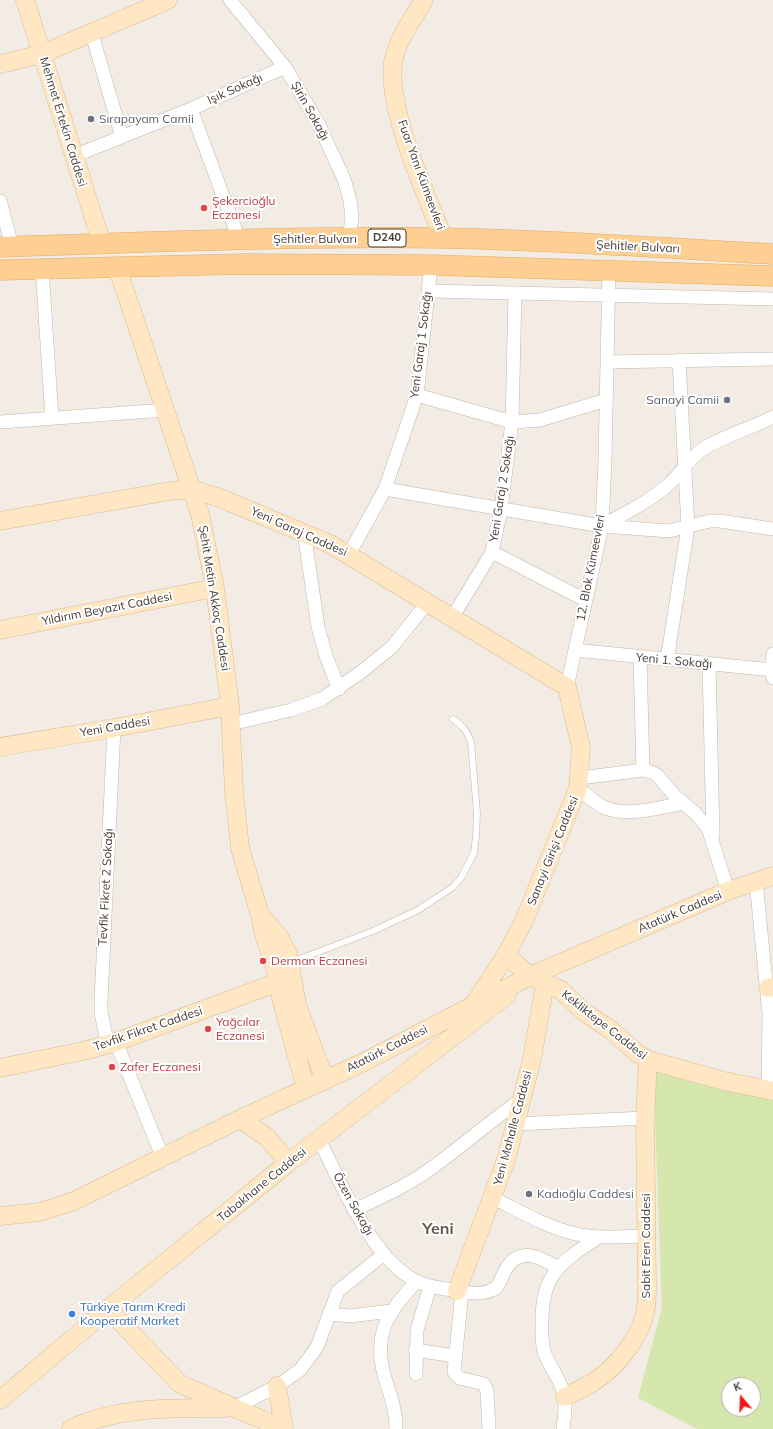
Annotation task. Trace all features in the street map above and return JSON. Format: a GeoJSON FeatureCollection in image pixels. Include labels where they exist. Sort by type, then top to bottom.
{"type":"FeatureCollection","features":[{"type":"Feature","properties":{"kind":"main road","name":"Şehitler Bulvarı"},"geometry":{"type":"LineString","coordinates":[[6,246],[239,239],[444,238],[553,242],[773,254]]}},
{"type":"Feature","properties":{"kind":"main road","name":"Şehitler Bulvarı"},"geometry":{"type":"LineString","coordinates":[[0,270],[243,264],[431,265],[773,276]]}},
{"type":"Feature","properties":{"kind":"street","name":"Mehmet Ertekin Caddesi"},"geometry":{"type":"LineString","coordinates":[[25,0],[102,244]]}},
{"type":"Feature","properties":{"kind":"street"},"geometry":{"type":"LineString","coordinates":[[0,64],[42,54],[168,0]]}},
{"type":"Feature","properties":{"kind":"street","name":"Şirin Sokağı"},"geometry":{"type":"LineString","coordinates":[[230,0],[285,67],[318,123],[344,179],[350,200],[352,218],[349,238]]}},
{"type":"Feature","properties":{"kind":"street","name":"Fuar Yanı Kümeevleri"},"geometry":{"type":"LineString","coordinates":[[424,0],[404,33],[396,50],[392,78],[403,132],[444,238]]}},
{"type":"Feature","properties":{"kind":"street"},"geometry":{"type":"LineString","coordinates":[[91,32],[122,137]]}},
{"type":"Feature","properties":{"kind":"street","name":"Işık Sokağı"},"geometry":{"type":"LineString","coordinates":[[74,156],[191,109],[285,67]]}},
{"type":"Feature","properties":{"kind":"street"},"geometry":{"type":"LineString","coordinates":[[191,109],[239,239]]}},
{"type":"Feature","properties":{"kind":"street"},"geometry":{"type":"LineString","coordinates":[[0,201],[6,246]]}},
{"type":"Feature","properties":{"kind":"street","name":"Yeni Garaj 1 Sokağı"},"geometry":{"type":"LineString","coordinates":[[348,554],[385,489],[417,395],[431,265]]}},
{"type":"Feature","properties":{"kind":"street","name":"Şehit Metin Akkoç Caddesi"},"geometry":{"type":"LineString","coordinates":[[118,267],[200,514],[215,588],[231,715],[234,792],[240,848],[260,915],[264,935],[283,970],[326,1080]]}},
{"type":"Feature","properties":{"kind":"street"},"geometry":{"type":"LineString","coordinates":[[42,269],[52,418]]}},
{"type":"Feature","properties":{"kind":"street","name":"12. Blok Kümeevleri"},"geometry":{"type":"LineString","coordinates":[[567,687],[602,526],[609,270]]}},
{"type":"Feature","properties":{"kind":"street"},"geometry":{"type":"LineString","coordinates":[[428,291],[773,299]]}},
{"type":"Feature","properties":{"kind":"street","name":"Yeni Garaj 2 Sokağı"},"geometry":{"type":"LineString","coordinates":[[452,618],[492,552],[501,509],[512,422],[515,293]]}},
{"type":"Feature","properties":{"kind":"street"},"geometry":{"type":"LineString","coordinates":[[607,362],[773,359]]}},
{"type":"Feature","properties":{"kind":"street"},"geometry":{"type":"LineString","coordinates":[[667,660],[688,527],[679,360]]}},
{"type":"Feature","properties":{"kind":"street"},"geometry":{"type":"LineString","coordinates":[[417,395],[512,422],[540,420],[606,400]]}},
{"type":"Feature","properties":{"kind":"street"},"geometry":{"type":"LineString","coordinates":[[0,422],[166,410]]}},
{"type":"Feature","properties":{"kind":"street"},"geometry":{"type":"LineString","coordinates":[[602,526],[653,496],[676,478],[692,458],[706,447],[773,417]]}},
{"type":"Feature","properties":{"kind":"street","name":"Yeni Garaj Caddesi"},"geometry":{"type":"LineString","coordinates":[[0,521],[170,491],[192,489],[220,498],[304,532],[348,554],[567,687]]}},
{"type":"Feature","properties":{"kind":"street"},"geometry":{"type":"LineString","coordinates":[[385,489],[602,526],[669,531],[710,521],[720,521],[773,528]]}},
{"type":"Feature","properties":{"kind":"street"},"geometry":{"type":"LineString","coordinates":[[304,532],[318,627],[326,656],[339,689]]}},
{"type":"Feature","properties":{"kind":"street"},"geometry":{"type":"LineString","coordinates":[[492,552],[585,600]]}},
{"type":"Feature","properties":{"kind":"street","name":"Yıldırım Beyazıt Caddesi"},"geometry":{"type":"LineString","coordinates":[[0,630],[215,588]]}},
{"type":"Feature","properties":{"kind":"street"},"geometry":{"type":"LineString","coordinates":[[231,715],[308,706],[339,689],[392,647],[427,603]]}},
{"type":"Feature","properties":{"kind":"street","name":"Yeni 1. Sokağı"},"geometry":{"type":"LineString","coordinates":[[575,650],[640,658],[710,664],[772,673]]}},
{"type":"Feature","properties":{"kind":"street"},"geometry":{"type":"LineString","coordinates":[[772,673],[773,654]]}},
{"type":"Feature","properties":{"kind":"street"},"geometry":{"type":"LineString","coordinates":[[640,658],[643,770]]}},
{"type":"Feature","properties":{"kind":"street"},"geometry":{"type":"LineString","coordinates":[[710,664],[713,838]]}},
{"type":"Feature","properties":{"kind":"street","name":"Sanayi Girişi Caddesi"},"geometry":{"type":"LineString","coordinates":[[475,1003],[506,955],[536,893],[579,783],[580,748],[567,687]]}},
{"type":"Feature","properties":{"kind":"street","name":"Yeni Caddesi"},"geometry":{"type":"LineString","coordinates":[[0,749],[114,728],[231,715]]}},
{"type":"Feature","properties":{"kind":"street","name":"Tevfik Fikret 2 Sokağı"},"geometry":{"type":"LineString","coordinates":[[114,728],[101,1000],[102,1013],[112,1044],[162,1156]]}},
{"type":"Feature","properties":{"kind":"street"},"geometry":{"type":"LineString","coordinates":[[579,783],[643,770],[657,775],[675,796],[704,821],[713,838],[728,891]]}},
{"type":"Feature","properties":{"kind":"street"},"geometry":{"type":"LineString","coordinates":[[579,783],[602,806],[612,810],[639,811],[684,803]]}},
{"type":"Feature","properties":{"kind":"street","name":"Atatürk Caddesi"},"geometry":{"type":"LineString","coordinates":[[0,1216],[24,1215],[57,1208],[74,1201],[162,1156],[326,1080],[408,1039],[475,1003],[537,979],[728,891],[773,876]]}},
{"type":"Feature","properties":{"kind":"street"},"geometry":{"type":"LineString","coordinates":[[756,882],[770,987],[770,1090]]}},
{"type":"Feature","properties":{"kind":"street","name":"Kekliktepe Caddesi"},"geometry":{"type":"LineString","coordinates":[[506,955],[537,979],[561,990],[584,1012],[611,1030],[638,1054],[648,1060],[724,1081],[770,1090]]}},
{"type":"Feature","properties":{"kind":"street","name":"Şehit Metin Akkoç Caddesi"},"geometry":{"type":"LineString","coordinates":[[283,970],[288,1026],[306,1089]]}},
{"type":"Feature","properties":{"kind":"street","name":"Tevfik Fikret Caddesi"},"geometry":{"type":"LineString","coordinates":[[0,1068],[112,1044],[283,970]]}},
{"type":"Feature","properties":{"kind":"street","name":"Tabakhane Caddesi"},"geometry":{"type":"LineString","coordinates":[[0,1400],[108,1309],[288,1163],[484,1014],[537,979]]}},
{"type":"Feature","properties":{"kind":"street","name":"Yeni Mahalle Caddesi"},"geometry":{"type":"LineString","coordinates":[[459,1292],[506,1160],[522,1099],[536,1038],[537,979]]}},
{"type":"Feature","properties":{"kind":"street"},"geometry":{"type":"LineString","coordinates":[[408,1039],[420,1063]]}},
{"type":"Feature","properties":{"kind":"street","name":"Sabit Eren Caddesi"},"geometry":{"type":"LineString","coordinates":[[565,1397],[596,1381],[610,1368],[641,1327],[646,1300],[645,1118],[648,1060]]}},
{"type":"Feature","properties":{"kind":"street"},"geometry":{"type":"LineString","coordinates":[[354,1210],[400,1188],[428,1170],[454,1151],[487,1123],[522,1099]]}},
{"type":"Feature","properties":{"kind":"street"},"geometry":{"type":"LineString","coordinates":[[515,1124],[645,1118]]}},
{"type":"Feature","properties":{"kind":"street"},"geometry":{"type":"LineString","coordinates":[[240,1119],[267,1137],[288,1163]]}},
{"type":"Feature","properties":{"kind":"street","name":"Özen Sokağı"},"geometry":{"type":"LineString","coordinates":[[319,1139],[354,1210],[384,1254],[417,1282],[459,1292],[482,1293],[496,1288],[509,1264],[514,1259],[526,1255],[537,1256],[557,1267]]}},
{"type":"Feature","properties":{"kind":"street"},"geometry":{"type":"LineString","coordinates":[[493,1198],[552,1226],[572,1233],[599,1236],[646,1236]]}},
{"type":"Feature","properties":{"kind":"street"},"geometry":{"type":"LineString","coordinates":[[563,1429],[565,1397],[548,1360],[542,1341],[542,1306],[549,1281],[557,1267],[599,1236]]}},
{"type":"Feature","properties":{"kind":"street"},"geometry":{"type":"LineString","coordinates":[[71,1429],[103,1416],[118,1414],[179,1408],[234,1408],[277,1386],[300,1370],[312,1355],[335,1298],[342,1286],[384,1254]]}},
{"type":"Feature","properties":{"kind":"street"},"geometry":{"type":"LineString","coordinates":[[396,1429],[393,1403],[384,1375],[381,1349],[386,1322],[391,1311],[417,1282]]}},
{"type":"Feature","properties":{"kind":"street"},"geometry":{"type":"LineString","coordinates":[[416,1374],[415,1350],[419,1320],[430,1286]]}},
{"type":"Feature","properties":{"kind":"street"},"geometry":{"type":"LineString","coordinates":[[459,1292],[454,1368],[456,1375],[464,1380],[482,1382],[486,1386],[490,1429]]}},
{"type":"Feature","properties":{"kind":"street"},"geometry":{"type":"LineString","coordinates":[[108,1309],[180,1384],[265,1421],[277,1429]]}},
{"type":"Feature","properties":{"kind":"street"},"geometry":{"type":"LineString","coordinates":[[329,1314],[350,1316],[391,1311]]}},
{"type":"Feature","properties":{"kind":"street"},"geometry":{"type":"LineString","coordinates":[[415,1350],[455,1356]]}},
{"type":"Feature","properties":{"kind":"street"},"geometry":{"type":"LineString","coordinates":[[277,1386],[284,1429]]}},
{"type":"Feature","properties":{"kind":"lane"},"geometry":{"type":"LineString","coordinates":[[283,970],[418,910],[453,887],[461,878],[474,853],[477,813],[471,742],[465,728],[453,719]]}},
{"type":"Feature","properties":{"kind":"green space"},"geometry":{"type":"Polygon","coordinates":[[[653,1066],[773,1096],[773,1429],[697,1429],[638,1398],[662,1307],[653,1066]]]}},
{"type":"Feature","properties":{"kind":"place","name":"Sırapayam Camii"},"geometry":{"type":"Point","coordinates":[91,119]}},
{"type":"Feature","properties":{"kind":"place","name":"Şekercioğlu Eczanesi"},"geometry":{"type":"Point","coordinates":[204,208]}},
{"type":"Feature","properties":{"kind":"place","name":"Sanayi Camii"},"geometry":{"type":"Point","coordinates":[727,400]}},
{"type":"Feature","properties":{"kind":"place","name":"Derman Eczanesi"},"geometry":{"type":"Point","coordinates":[263,961]}},
{"type":"Feature","properties":{"kind":"place","name":"Yağcılar Eczanesi"},"geometry":{"type":"Point","coordinates":[208,1029]}},
{"type":"Feature","properties":{"kind":"place","name":"Zafer Eczanesi"},"geometry":{"type":"Point","coordinates":[112,1067]}},
{"type":"Feature","properties":{"kind":"place","name":"Kadıoğlu Caddesi"},"geometry":{"type":"Point","coordinates":[529,1194]}},
{"type":"Feature","properties":{"kind":"place","name":"Türkiye Tarım Kredi Kooperatif Market"},"geometry":{"type":"Point","coordinates":[72,1314]}},
{"type":"Feature","properties":{"kind":"district","name":"Yeni"},"geometry":{"type":"Point","coordinates":[438,1229]}}]}
